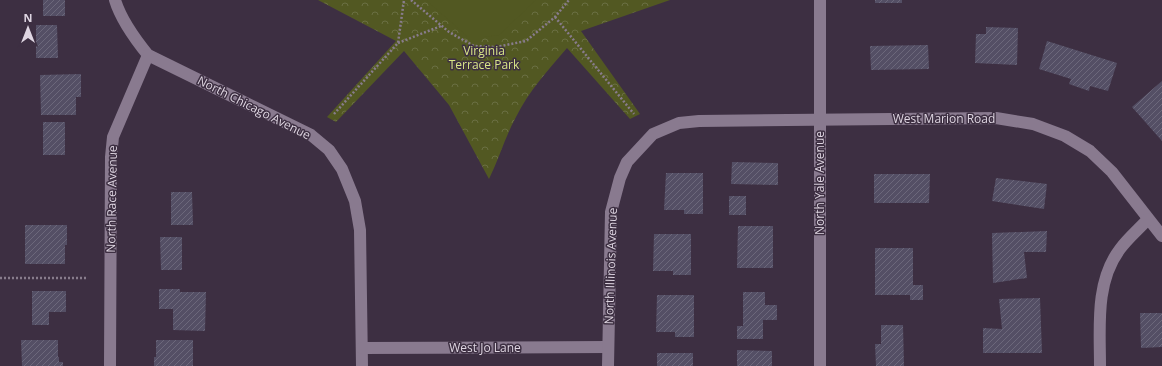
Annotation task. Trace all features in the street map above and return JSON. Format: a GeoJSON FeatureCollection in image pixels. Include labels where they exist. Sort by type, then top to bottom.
{"type":"FeatureCollection","features":[{"type":"Feature","properties":{"kind":"street"},"geometry":{"type":"LineString","coordinates":[[115,0],[137,42],[148,55]]}},
{"type":"Feature","properties":{"kind":"street","name":"North Yale Avenue"},"geometry":{"type":"LineString","coordinates":[[820,0],[820,366]]}},
{"type":"Feature","properties":{"kind":"street","name":"North Chicago Avenue"},"geometry":{"type":"LineString","coordinates":[[148,55],[310,135],[329,150],[342,169],[355,201],[360,230],[362,366]]}},
{"type":"Feature","properties":{"kind":"street","name":"North Race Avenue"},"geometry":{"type":"LineString","coordinates":[[110,366],[111,157],[114,137],[148,55]]}},
{"type":"Feature","properties":{"kind":"street","name":"West Marion Road"},"geometry":{"type":"LineString","coordinates":[[679,123],[699,121],[996,118],[1033,124],[1065,136],[1090,151],[1112,172],[1162,236]]}},
{"type":"Feature","properties":{"kind":"street","name":"North Illinois Avenue"},"geometry":{"type":"LineString","coordinates":[[608,366],[611,212],[620,178],[627,162],[653,134],[679,123]]}},
{"type":"Feature","properties":{"kind":"street"},"geometry":{"type":"LineString","coordinates":[[1100,366],[1100,309],[1109,268],[1120,249],[1148,219]]}},
{"type":"Feature","properties":{"kind":"street","name":"West Jo Lane"},"geometry":{"type":"LineString","coordinates":[[362,348],[608,347]]}},
{"type":"Feature","properties":{"kind":"path"},"geometry":{"type":"LineString","coordinates":[[398,43],[404,0]]}},
{"type":"Feature","properties":{"kind":"path"},"geometry":{"type":"LineString","coordinates":[[411,0],[449,32],[474,46],[496,47],[526,41],[555,17],[569,0]]}},
{"type":"Feature","properties":{"kind":"path"},"geometry":{"type":"LineString","coordinates":[[555,17],[634,114]]}},
{"type":"Feature","properties":{"kind":"path"},"geometry":{"type":"LineString","coordinates":[[334,114],[398,43],[441,26]]}},
{"type":"Feature","properties":{"kind":"path"},"geometry":{"type":"LineString","coordinates":[[0,278],[88,278]]}},
{"type":"Feature","properties":{"kind":"green space","name":"Virginia Terrace Park"},"geometry":{"type":"Polygon","coordinates":[[[318,0],[670,0],[581,31],[640,114],[630,119],[567,48],[539,81],[521,107],[489,179],[449,105],[404,51],[336,122],[327,117],[396,41],[318,0]]]}},
{"type":"Feature","properties":{"kind":"green space"},"geometry":{"type":"Polygon","coordinates":[[[426,0],[536,0],[499,35],[468,37],[426,0]]]}},
{"type":"Feature","properties":{"kind":"building"},"geometry":{"type":"Polygon","coordinates":[[[43,0],[65,0],[65,16],[43,16],[43,0]]]}},
{"type":"Feature","properties":{"kind":"building"},"geometry":{"type":"Polygon","coordinates":[[[875,0],[902,0],[902,3],[875,3],[875,0]]]}},
{"type":"Feature","properties":{"kind":"building"},"geometry":{"type":"Polygon","coordinates":[[[36,25],[57,25],[58,58],[36,58],[36,25]]]}},
{"type":"Feature","properties":{"kind":"building"},"geometry":{"type":"Polygon","coordinates":[[[986,27],[1018,28],[1017,65],[975,63],[976,34],[986,34],[986,27]]]}},
{"type":"Feature","properties":{"kind":"building"},"geometry":{"type":"Polygon","coordinates":[[[1047,41],[1117,63],[1108,91],[1090,86],[1089,91],[1069,84],[1071,79],[1039,69],[1047,41]]]}},
{"type":"Feature","properties":{"kind":"building"},"geometry":{"type":"Polygon","coordinates":[[[928,45],[929,69],[871,70],[870,46],[928,45]]]}},
{"type":"Feature","properties":{"kind":"building"},"geometry":{"type":"Polygon","coordinates":[[[81,74],[81,97],[76,97],[76,115],[41,115],[40,75],[81,74]]]}},
{"type":"Feature","properties":{"kind":"building"},"geometry":{"type":"Polygon","coordinates":[[[1162,81],[1162,141],[1132,107],[1162,81]]]}},
{"type":"Feature","properties":{"kind":"building"},"geometry":{"type":"Polygon","coordinates":[[[43,122],[65,122],[65,155],[43,155],[43,122]]]}},
{"type":"Feature","properties":{"kind":"building"},"geometry":{"type":"Polygon","coordinates":[[[732,162],[778,163],[778,185],[731,184],[732,162]]]}},
{"type":"Feature","properties":{"kind":"building"},"geometry":{"type":"Polygon","coordinates":[[[666,173],[703,173],[703,214],[684,214],[684,210],[664,210],[666,173]]]}},
{"type":"Feature","properties":{"kind":"building"},"geometry":{"type":"Polygon","coordinates":[[[874,174],[930,174],[929,203],[874,203],[874,174]]]}},
{"type":"Feature","properties":{"kind":"building"},"geometry":{"type":"Polygon","coordinates":[[[996,178],[1047,184],[1044,209],[992,201],[996,178]]]}},
{"type":"Feature","properties":{"kind":"building"},"geometry":{"type":"Polygon","coordinates":[[[171,192],[192,192],[193,225],[171,225],[171,192]]]}},
{"type":"Feature","properties":{"kind":"building"},"geometry":{"type":"Polygon","coordinates":[[[729,196],[746,196],[746,215],[729,215],[729,196]]]}},
{"type":"Feature","properties":{"kind":"building"},"geometry":{"type":"Polygon","coordinates":[[[25,225],[67,225],[65,264],[25,264],[25,225]]]}},
{"type":"Feature","properties":{"kind":"building"},"geometry":{"type":"Polygon","coordinates":[[[738,226],[773,226],[773,268],[737,268],[738,226]]]}},
{"type":"Feature","properties":{"kind":"building"},"geometry":{"type":"Polygon","coordinates":[[[1047,231],[1046,252],[1024,252],[1027,278],[993,283],[992,233],[1047,231]]]}},
{"type":"Feature","properties":{"kind":"building"},"geometry":{"type":"Polygon","coordinates":[[[654,234],[691,234],[691,275],[673,275],[673,271],[653,271],[654,234]]]}},
{"type":"Feature","properties":{"kind":"building"},"geometry":{"type":"Polygon","coordinates":[[[160,237],[182,237],[182,270],[161,270],[160,237]]]}},
{"type":"Feature","properties":{"kind":"building"},"geometry":{"type":"Polygon","coordinates":[[[875,248],[913,248],[913,285],[923,285],[923,300],[910,300],[910,295],[875,295],[875,248]]]}},
{"type":"Feature","properties":{"kind":"building"},"geometry":{"type":"Polygon","coordinates":[[[159,289],[180,289],[180,292],[206,292],[205,331],[173,330],[173,309],[159,309],[159,289]]]}},
{"type":"Feature","properties":{"kind":"building"},"geometry":{"type":"Polygon","coordinates":[[[32,291],[66,291],[66,312],[49,312],[49,325],[32,325],[32,291]]]}},
{"type":"Feature","properties":{"kind":"building"},"geometry":{"type":"Polygon","coordinates":[[[743,292],[765,292],[765,305],[777,305],[777,320],[763,320],[763,339],[737,339],[737,326],[743,326],[743,292]]]}},
{"type":"Feature","properties":{"kind":"building"},"geometry":{"type":"Polygon","coordinates":[[[657,295],[694,295],[694,337],[675,337],[675,332],[656,332],[657,295]]]}},
{"type":"Feature","properties":{"kind":"building"},"geometry":{"type":"Polygon","coordinates":[[[1040,298],[1042,353],[983,353],[983,328],[1002,329],[999,299],[1040,298]]]}},
{"type":"Feature","properties":{"kind":"building"},"geometry":{"type":"Polygon","coordinates":[[[1140,313],[1162,313],[1162,347],[1141,348],[1140,313]]]}},
{"type":"Feature","properties":{"kind":"building"},"geometry":{"type":"Polygon","coordinates":[[[881,325],[903,325],[904,366],[876,366],[875,344],[881,344],[881,325]]]}},
{"type":"Feature","properties":{"kind":"building"},"geometry":{"type":"Polygon","coordinates":[[[21,340],[58,340],[58,357],[59,362],[63,362],[63,366],[22,366],[21,340]]]}},
{"type":"Feature","properties":{"kind":"building"},"geometry":{"type":"Polygon","coordinates":[[[156,340],[193,340],[193,366],[154,366],[154,357],[156,357],[156,340]]]}},
{"type":"Feature","properties":{"kind":"building"},"geometry":{"type":"Polygon","coordinates":[[[737,350],[772,351],[772,366],[737,366],[737,350]]]}},
{"type":"Feature","properties":{"kind":"building"},"geometry":{"type":"Polygon","coordinates":[[[657,353],[693,353],[693,366],[657,366],[657,353]]]}}]}
